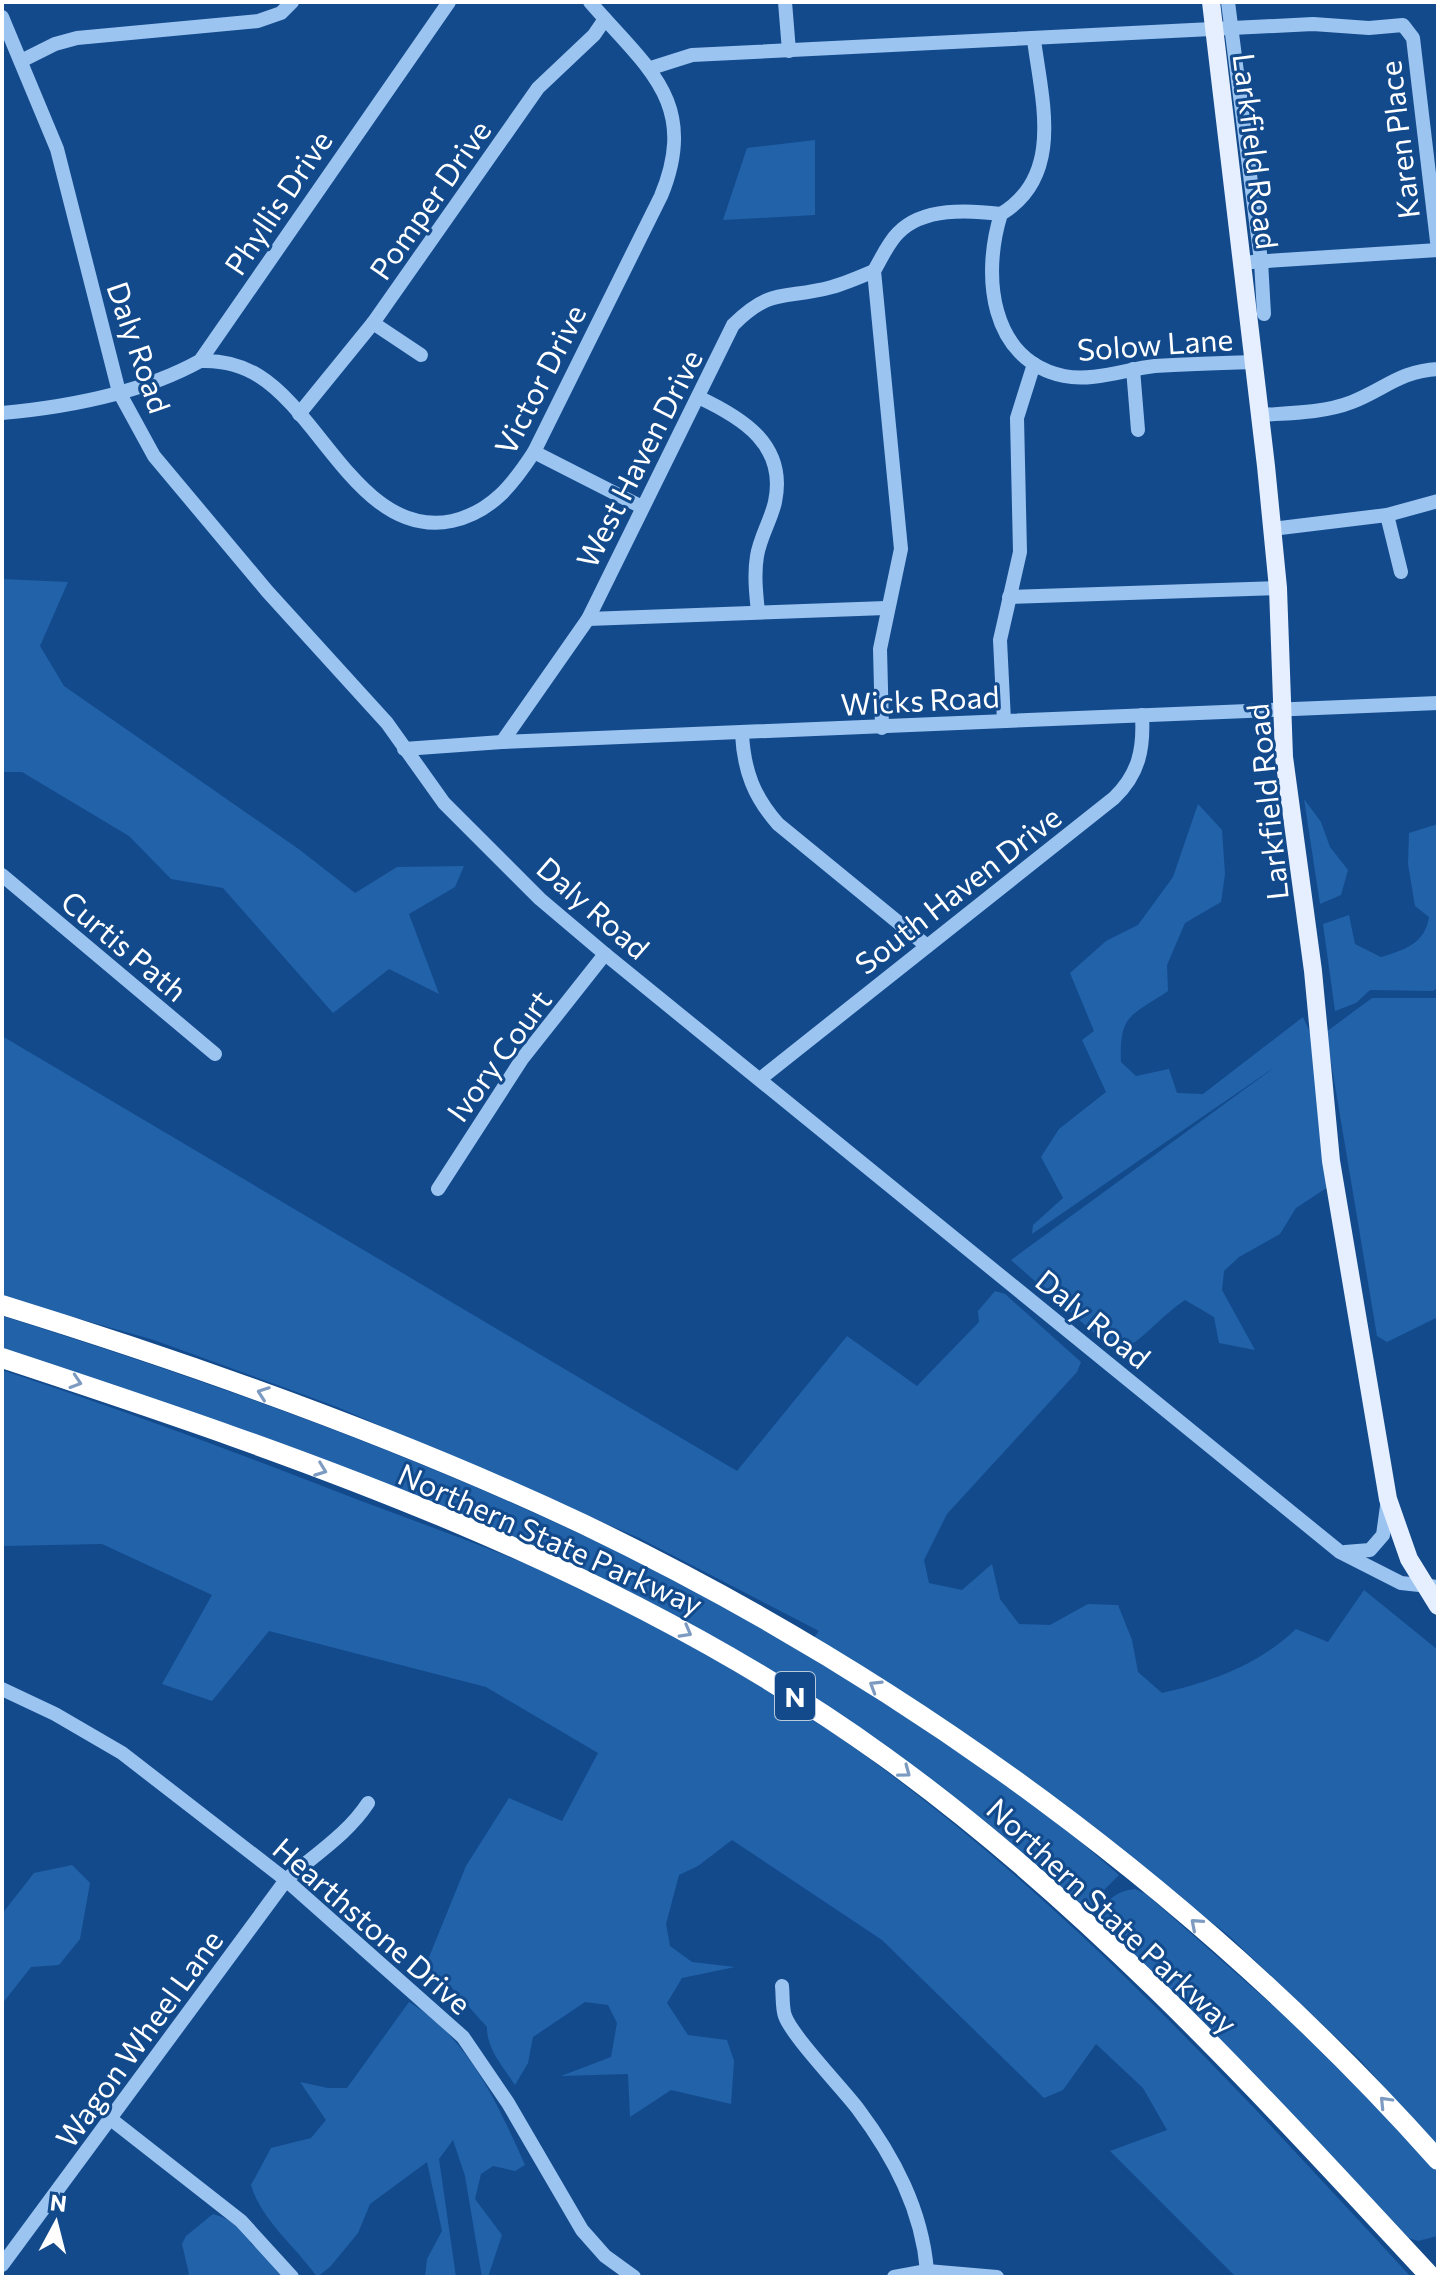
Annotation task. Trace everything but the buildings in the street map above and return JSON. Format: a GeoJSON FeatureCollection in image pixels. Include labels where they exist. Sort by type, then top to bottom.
{"type":"FeatureCollection","features":[{"type":"Feature","properties":{"kind":"highway","name":"Northern State Parkway"},"geometry":{"type":"LineString","coordinates":[[2,1305],[264,1394],[443,1463],[619,1543],[795,1637],[979,1755],[1149,1884],[1291,2010],[1438,2160]]}},
{"type":"Feature","properties":{"kind":"highway","name":"Northern State Parkway"},"geometry":{"type":"LineString","coordinates":[[2,1358],[230,1436],[503,1543],[676,1626],[818,1710],[913,1777],[1058,1897],[1253,2090],[1431,2277]]}},
{"type":"Feature","properties":{"kind":"main road","name":"Larkfield Road"},"geometry":{"type":"LineString","coordinates":[[1211,2],[1223,29],[1252,262],[1254,362],[1278,588],[1284,757],[1313,971],[1331,1161],[1388,1499],[1409,1559],[1431,1587]]}},
{"type":"Feature","properties":{"kind":"main road"},"geometry":{"type":"LineString","coordinates":[[1431,1587],[1438,1606]]}},
{"type":"Feature","properties":{"kind":"street"},"geometry":{"type":"LineString","coordinates":[[21,61],[55,44],[77,38],[258,21],[281,13],[292,2]]}},
{"type":"Feature","properties":{"kind":"street","name":"Phyllis Drive"},"geometry":{"type":"LineString","coordinates":[[2,413],[167,380],[200,361],[449,2]]}},
{"type":"Feature","properties":{"kind":"street","name":"Victor Drive"},"geometry":{"type":"LineString","coordinates":[[200,361],[221,360],[260,376],[386,508],[436,524],[464,518],[491,505],[514,482],[534,452],[669,176],[675,146],[674,115],[667,94],[651,68],[590,2]]}},
{"type":"Feature","properties":{"kind":"street"},"geometry":{"type":"LineString","coordinates":[[785,2],[789,51]]}},
{"type":"Feature","properties":{"kind":"street","name":"Larkfield Road"},"geometry":{"type":"LineString","coordinates":[[1223,29],[1228,2]]}},
{"type":"Feature","properties":{"kind":"street","name":"Daly Road"},"geometry":{"type":"LineString","coordinates":[[2,17],[57,149],[119,392],[154,456],[267,591],[387,723],[444,803],[489,851],[605,954],[1340,1552],[1401,1583],[1431,1587]]}},
{"type":"Feature","properties":{"kind":"street","name":"Pomper Drive"},"geometry":{"type":"LineString","coordinates":[[299,414],[373,323],[538,88],[594,35],[605,19]]}},
{"type":"Feature","properties":{"kind":"street","name":"Karen Place"},"geometry":{"type":"LineString","coordinates":[[1223,29],[1313,24],[1369,28],[1403,25],[1413,38],[1438,250]]}},
{"type":"Feature","properties":{"kind":"street"},"geometry":{"type":"LineString","coordinates":[[651,68],[692,55],[1223,29]]}},
{"type":"Feature","properties":{"kind":"street"},"geometry":{"type":"LineString","coordinates":[[882,728],[880,649],[886,608],[901,549],[874,271],[898,233],[916,221],[956,212],[1001,214],[1017,205],[1031,188],[1044,153],[1045,129],[1034,40]]}},
{"type":"Feature","properties":{"kind":"street","name":"Solow Lane"},"geometry":{"type":"LineString","coordinates":[[1001,214],[991,244],[991,295],[1007,335],[1034,364],[1065,376],[1081,378],[1133,369],[1254,362]]}},
{"type":"Feature","properties":{"kind":"street"},"geometry":{"type":"LineString","coordinates":[[1252,262],[1438,250]]}},
{"type":"Feature","properties":{"kind":"street","name":"Larkfield Road"},"geometry":{"type":"LineString","coordinates":[[1252,262],[1264,314]]}},
{"type":"Feature","properties":{"kind":"street","name":"West Haven Drive"},"geometry":{"type":"LineString","coordinates":[[502,742],[588,619],[733,325],[751,307],[772,295],[830,288],[874,271]]}},
{"type":"Feature","properties":{"kind":"street"},"geometry":{"type":"LineString","coordinates":[[373,323],[421,355]]}},
{"type":"Feature","properties":{"kind":"street"},"geometry":{"type":"LineString","coordinates":[[1004,721],[1000,640],[1020,552],[1017,418],[1034,364]]}},
{"type":"Feature","properties":{"kind":"street"},"geometry":{"type":"LineString","coordinates":[[1133,369],[1138,430]]}},
{"type":"Feature","properties":{"kind":"street"},"geometry":{"type":"LineString","coordinates":[[1260,415],[1327,409],[1354,401],[1414,370],[1438,369]]}},
{"type":"Feature","properties":{"kind":"street"},"geometry":{"type":"LineString","coordinates":[[698,397],[753,429],[774,460],[778,482],[775,503],[757,554],[758,612]]}},
{"type":"Feature","properties":{"kind":"street"},"geometry":{"type":"LineString","coordinates":[[534,452],[642,507]]}},
{"type":"Feature","properties":{"kind":"street"},"geometry":{"type":"LineString","coordinates":[[1272,529],[1387,515],[1438,501]]}},
{"type":"Feature","properties":{"kind":"street"},"geometry":{"type":"LineString","coordinates":[[1387,515],[1401,572]]}},
{"type":"Feature","properties":{"kind":"street"},"geometry":{"type":"LineString","coordinates":[[1009,597],[1278,588]]}},
{"type":"Feature","properties":{"kind":"street"},"geometry":{"type":"LineString","coordinates":[[588,619],[886,608]]}},
{"type":"Feature","properties":{"kind":"street","name":"Wicks Road"},"geometry":{"type":"LineString","coordinates":[[404,749],[502,742],[1438,703]]}},
{"type":"Feature","properties":{"kind":"street","name":"South Haven Drive"},"geometry":{"type":"LineString","coordinates":[[760,1079],[1129,783],[1141,757],[1142,715]]}},
{"type":"Feature","properties":{"kind":"street"},"geometry":{"type":"LineString","coordinates":[[742,734],[743,759],[761,805],[778,824],[927,946]]}},
{"type":"Feature","properties":{"kind":"street","name":"Curtis Path"},"geometry":{"type":"LineString","coordinates":[[2,875],[215,1054]]}},
{"type":"Feature","properties":{"kind":"street","name":"Ivory Court"},"geometry":{"type":"LineString","coordinates":[[438,1189],[522,1059],[605,954]]}},
{"type":"Feature","properties":{"kind":"street"},"geometry":{"type":"LineString","coordinates":[[1340,1552],[1370,1550],[1383,1535],[1388,1499]]}},
{"type":"Feature","properties":{"kind":"street","name":"Hearthstone Drive"},"geometry":{"type":"LineString","coordinates":[[2,1689],[55,1714],[122,1753],[286,1880],[463,2037],[508,2103],[558,2194],[582,2230],[605,2256],[634,2277]]}},
{"type":"Feature","properties":{"kind":"street","name":"Wagon Wheel Lane"},"geometry":{"type":"LineString","coordinates":[[2,2265],[112,2120],[286,1880],[329,1842],[352,1827],[368,1803]]}},
{"type":"Feature","properties":{"kind":"street"},"geometry":{"type":"LineString","coordinates":[[782,1986],[785,2017],[859,2110],[901,2177],[915,2207],[927,2271]]}},
{"type":"Feature","properties":{"kind":"street"},"geometry":{"type":"LineString","coordinates":[[112,2120],[241,2221],[292,2277]]}},
{"type":"Feature","properties":{"kind":"street"},"geometry":{"type":"LineString","coordinates":[[894,2277],[927,2271],[997,2277]]}},
{"type":"Feature","properties":{"kind":"shaded area"},"geometry":{"type":"Polygon","coordinates":[[[815,140],[815,215],[723,220],[747,148],[815,140]]]}},
{"type":"Feature","properties":{"kind":"shaded area"},"geometry":{"type":"Polygon","coordinates":[[[2,579],[68,582],[40,646],[64,686],[300,850],[355,893],[397,867],[464,866],[455,887],[409,914],[439,994],[389,969],[333,1013],[223,888],[171,879],[129,836],[22,772],[2,772],[2,579]]]}},
{"type":"Feature","properties":{"kind":"shaded area"},"geometry":{"type":"Polygon","coordinates":[[[1304,799],[1321,822],[1330,847],[1348,870],[1341,895],[1320,904],[1304,799]]]}},
{"type":"Feature","properties":{"kind":"shaded area"},"geometry":{"type":"Polygon","coordinates":[[[1198,804],[1222,830],[1225,874],[1221,902],[1185,923],[1167,965],[1168,991],[1136,1012],[1125,1025],[1121,1062],[1136,1076],[1169,1069],[1177,1093],[1203,1094],[1303,1017],[1313,1039],[1331,1185],[1296,1208],[1280,1234],[1239,1257],[1224,1271],[1222,1290],[1255,1350],[1219,1343],[1214,1317],[1185,1300],[1117,1353],[1011,1260],[1275,1067],[1032,1234],[1033,1225],[1063,1198],[1041,1157],[1059,1129],[1106,1092],[1082,1040],[1094,1031],[1070,973],[1106,941],[1138,925],[1173,877],[1198,804]]]}},
{"type":"Feature","properties":{"kind":"shaded area"},"geometry":{"type":"Polygon","coordinates":[[[1438,824],[1438,987],[1433,991],[1370,990],[1356,1003],[1335,1011],[1323,924],[1349,915],[1355,944],[1381,957],[1418,940],[1429,917],[1415,906],[1408,864],[1409,833],[1438,824]]]}},
{"type":"Feature","properties":{"kind":"shaded area"},"geometry":{"type":"Polygon","coordinates":[[[1372,998],[1438,998],[1438,1317],[1387,1342],[1377,1336],[1326,1032],[1372,998]]]}},
{"type":"Feature","properties":{"kind":"shaded area"},"geometry":{"type":"Polygon","coordinates":[[[2,1036],[737,1471],[847,1336],[917,1386],[979,1322],[978,1311],[995,1291],[1005,1294],[1081,1362],[1077,1372],[947,1514],[924,1560],[929,1583],[962,1590],[992,1564],[1000,1599],[1019,1624],[1050,1625],[1088,1604],[1118,1605],[1132,1640],[1138,1672],[1162,1693],[1234,1670],[1266,1653],[1296,1629],[1328,1642],[1364,1590],[1438,1650],[1438,2148],[1360,2060],[1228,1935],[1011,1768],[878,1676],[813,1639],[819,1631],[639,1538],[337,1407],[154,1340],[2,1297],[2,1036]]]}},
{"type":"Feature","properties":{"kind":"shaded area"},"geometry":{"type":"Polygon","coordinates":[[[2,1316],[297,1416],[445,1474],[591,1539],[733,1611],[870,1690],[999,1778],[1119,1875],[1096,1898],[1090,1919],[910,1768],[527,1547],[2,1352],[2,1316]]]}},
{"type":"Feature","properties":{"kind":"shaded area"},"geometry":{"type":"Polygon","coordinates":[[[2,1370],[224,1449],[545,1572],[664,1628],[811,1718],[895,1777],[975,1841],[1052,1909],[1200,2052],[1411,2277],[1236,2277],[1110,2151],[1167,2130],[1143,2088],[1096,2044],[1063,2090],[1044,2098],[882,1940],[732,1840],[698,1866],[679,1875],[666,1924],[670,1946],[692,1962],[735,1967],[682,1978],[667,2003],[688,2035],[727,2040],[734,2061],[731,2104],[671,2090],[630,2117],[628,2074],[561,2076],[611,2057],[617,2023],[608,2005],[585,2002],[533,2037],[528,2063],[515,2085],[493,2050],[487,2027],[444,1979],[425,1967],[466,1866],[509,1798],[562,1821],[598,1753],[486,1687],[269,1631],[212,1701],[162,1684],[212,1595],[102,1544],[2,1546],[2,1370]]]}},
{"type":"Feature","properties":{"kind":"shaded area"},"geometry":{"type":"Polygon","coordinates":[[[72,1865],[90,1883],[80,1939],[59,1965],[31,1967],[2,2004],[2,1914],[34,1873],[72,1865]]]}},
{"type":"Feature","properties":{"kind":"shaded area"},"geometry":{"type":"Polygon","coordinates":[[[1135,1889],[1146,1894],[1319,2046],[1425,2157],[1438,2173],[1438,2236],[1418,2241],[1402,2236],[1104,1931],[1102,1922],[1108,1902],[1119,1893],[1135,1889]]]}},
{"type":"Feature","properties":{"kind":"shaded area"},"geometry":{"type":"Polygon","coordinates":[[[409,2002],[430,2017],[465,2053],[504,2118],[525,2165],[515,2171],[493,2166],[481,2174],[475,2199],[502,2235],[488,2277],[482,2277],[465,2176],[453,2140],[439,2159],[456,2277],[425,2277],[427,2259],[442,2231],[427,2162],[370,2204],[358,2233],[330,2267],[317,2277],[271,2222],[251,2185],[271,2148],[311,2138],[326,2120],[300,2082],[328,2088],[347,2088],[409,2002]]]}},
{"type":"Feature","properties":{"kind":"shaded area"},"geometry":{"type":"Polygon","coordinates":[[[213,2214],[236,2225],[252,2245],[256,2242],[286,2277],[184,2277],[189,2274],[182,2244],[186,2236],[213,2214]]]}}]}
